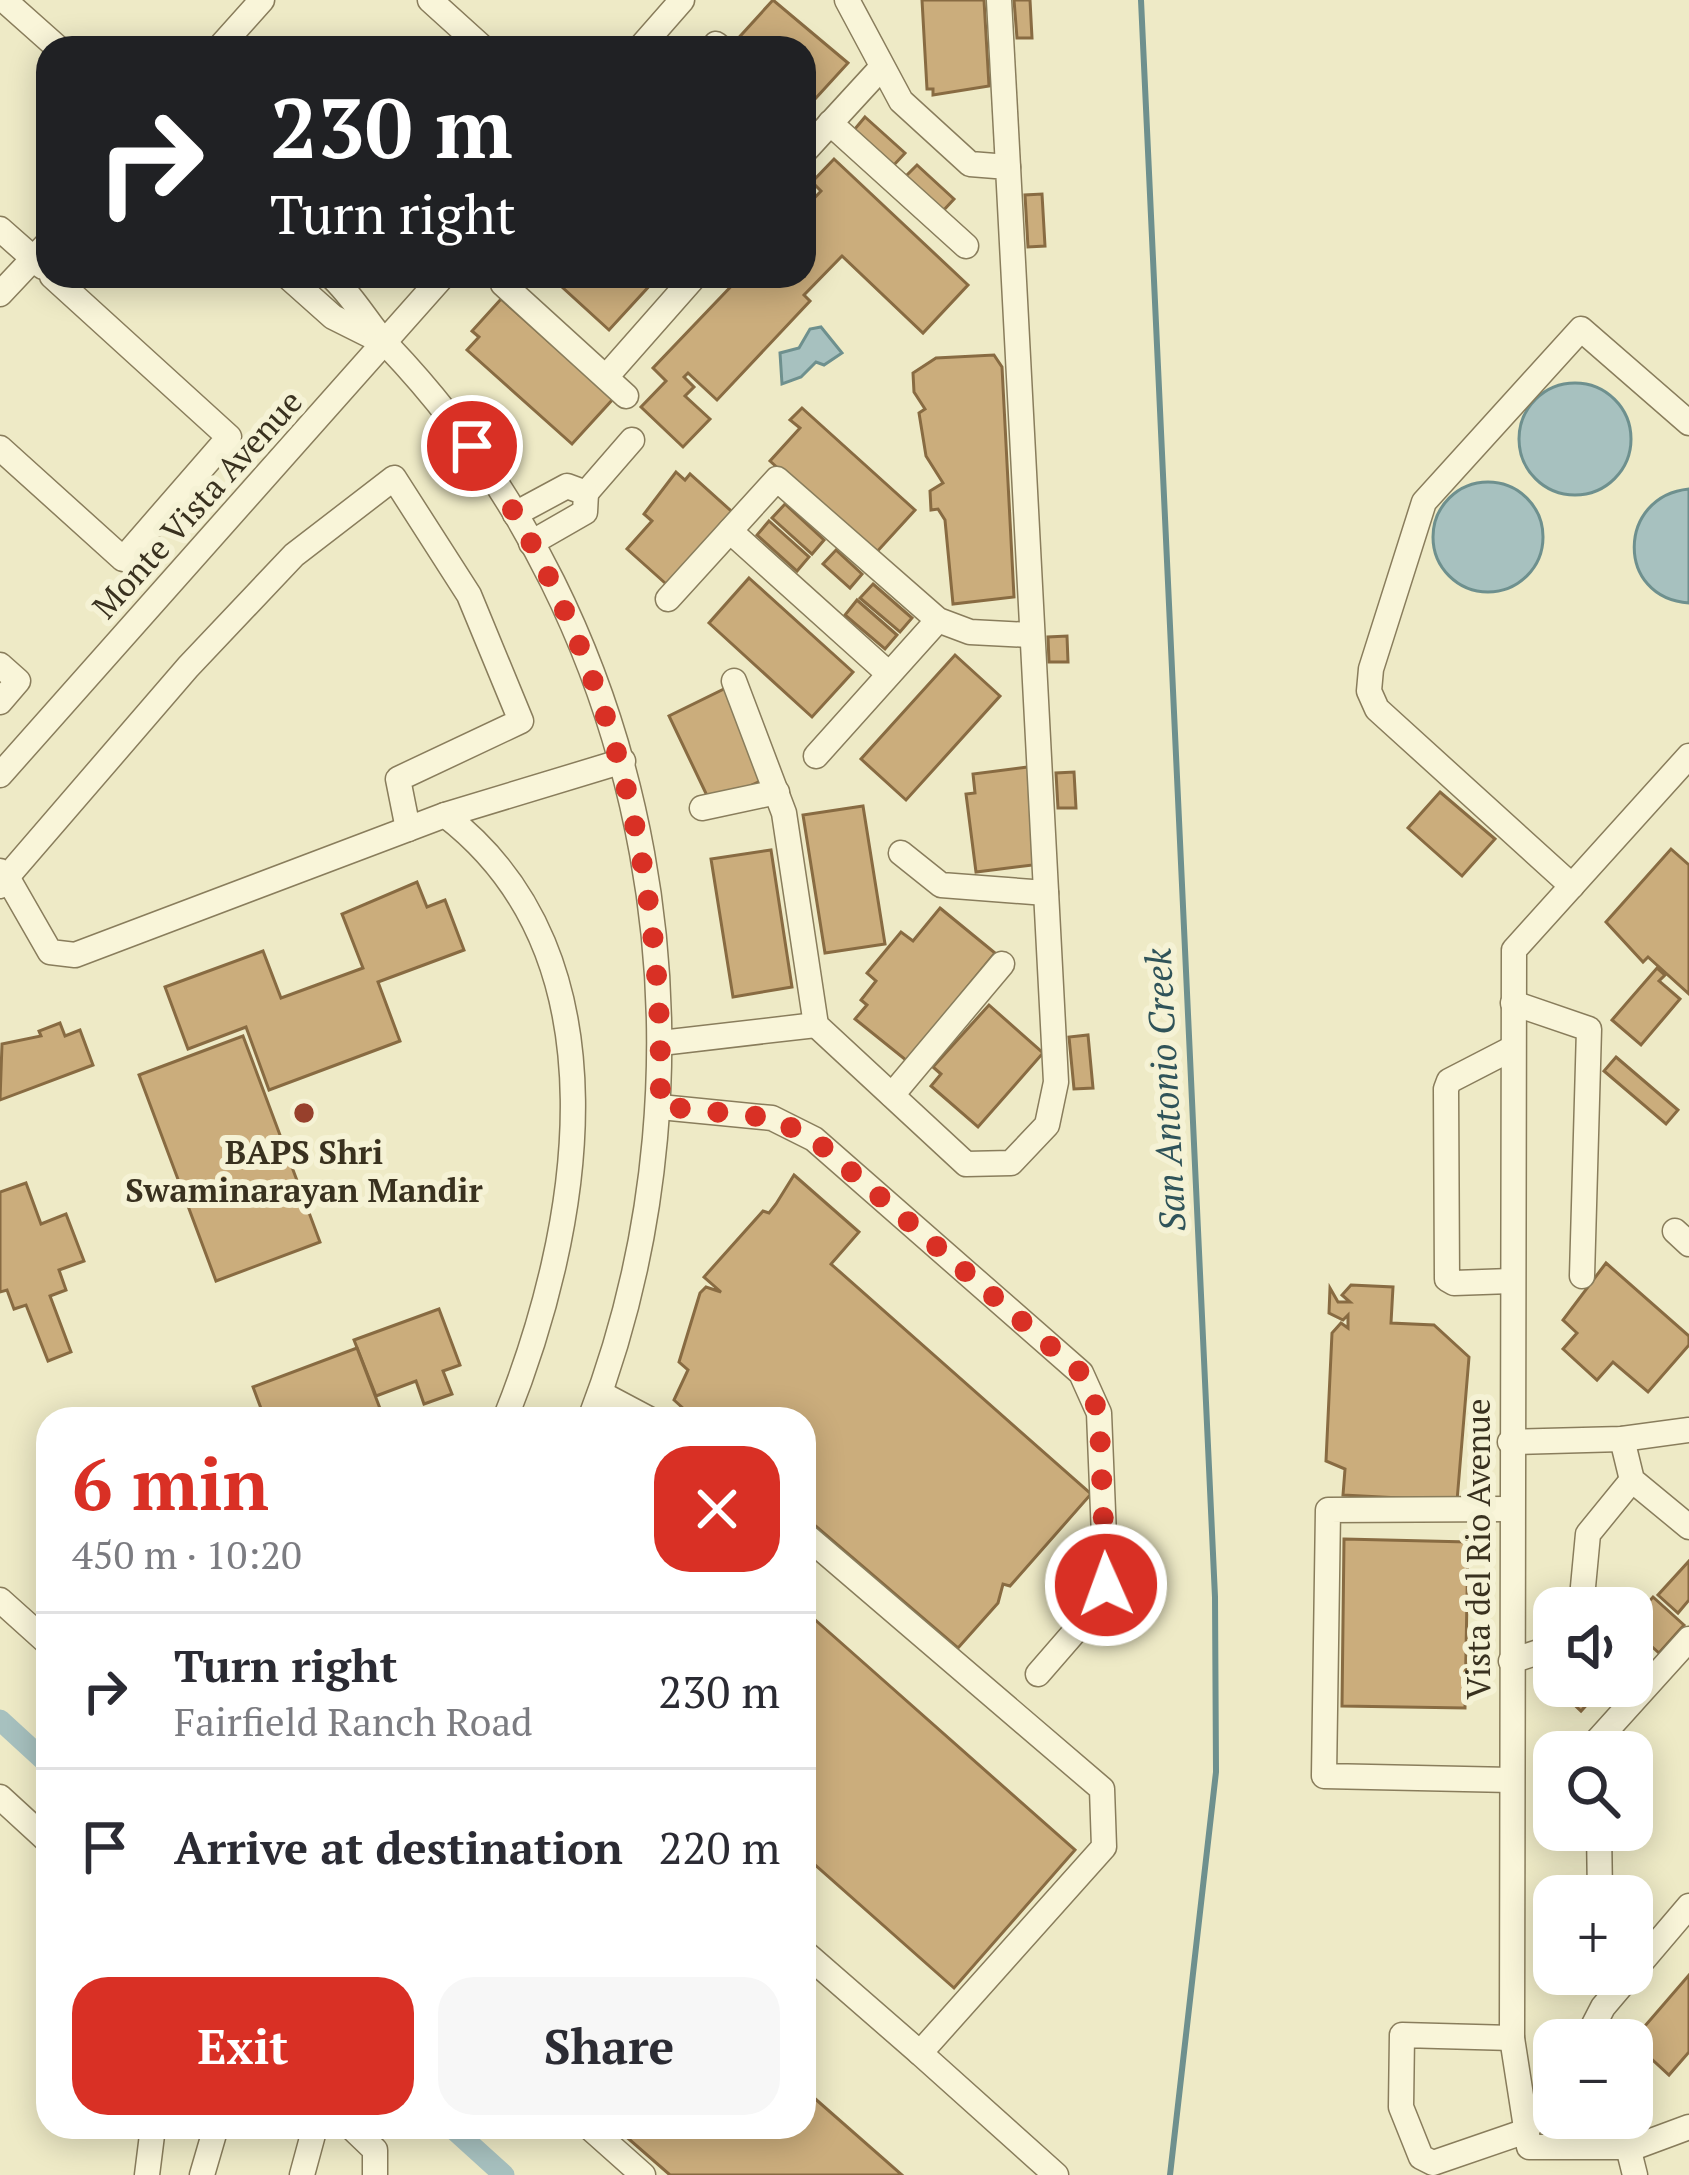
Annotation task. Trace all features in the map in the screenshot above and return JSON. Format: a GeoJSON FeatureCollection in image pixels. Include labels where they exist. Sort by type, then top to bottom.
{"type":"FeatureCollection","features":[{"type":"Feature","properties":{"kind":"street"},"geometry":{"type":"LineString","coordinates":[[4,0],[44,36]]}},
{"type":"Feature","properties":{"kind":"street"},"geometry":{"type":"LineString","coordinates":[[239,36],[262,0]]}},
{"type":"Feature","properties":{"kind":"street"},"geometry":{"type":"LineString","coordinates":[[430,0],[470,36]]}},
{"type":"Feature","properties":{"kind":"street"},"geometry":{"type":"LineString","coordinates":[[650,36],[682,0]]}},
{"type":"Feature","properties":{"kind":"street"},"geometry":{"type":"LineString","coordinates":[[847,0],[901,101],[970,164],[1008,167]]}},
{"type":"Feature","properties":{"kind":"street"},"geometry":{"type":"LineString","coordinates":[[734,680],[777,792],[796,872],[816,1025],[966,1164],[1011,1163],[1047,1125],[1056,1082],[999,0]]}},
{"type":"Feature","properties":{"kind":"street"},"geometry":{"type":"LineString","coordinates":[[816,131],[882,68]]}},
{"type":"Feature","properties":{"kind":"street"},"geometry":{"type":"LineString","coordinates":[[816,134],[966,246]]}},
{"type":"Feature","properties":{"kind":"street"},"geometry":{"type":"LineString","coordinates":[[0,229],[36,255]]}},
{"type":"Feature","properties":{"kind":"street"},"geometry":{"type":"LineString","coordinates":[[0,295],[36,269]]}},
{"type":"Feature","properties":{"kind":"street"},"geometry":{"type":"LineString","coordinates":[[0,448],[122,559],[229,437],[73,288]]}},
{"type":"Feature","properties":{"kind":"street"},"geometry":{"type":"LineString","coordinates":[[300,288],[333,317],[385,343]]}},
{"type":"Feature","properties":{"kind":"street"},"geometry":{"type":"LineString","coordinates":[[344,288],[385,343],[432,391],[515,514],[585,652],[623,760],[647,879],[662,1043],[660,1106],[636,1270],[595,1407]]}},
{"type":"Feature","properties":{"kind":"street","name":"Monte Vista Avenue"},"geometry":{"type":"LineString","coordinates":[[0,775],[433,288]]}},
{"type":"Feature","properties":{"kind":"street"},"geometry":{"type":"LineString","coordinates":[[507,288],[626,396]]}},
{"type":"Feature","properties":{"kind":"street"},"geometry":{"type":"LineString","coordinates":[[606,377],[676,288]]}},
{"type":"Feature","properties":{"kind":"street"},"geometry":{"type":"LineString","coordinates":[[1689,423],[1581,328],[1424,502],[1371,669],[1370,691],[1377,709],[1572,886],[1689,756]]}},
{"type":"Feature","properties":{"kind":"street"},"geometry":{"type":"LineString","coordinates":[[531,543],[585,512],[586,494],[632,440]]}},
{"type":"Feature","properties":{"kind":"street"},"geometry":{"type":"LineString","coordinates":[[408,829],[398,779],[521,721],[469,596],[394,478],[293,555],[2,878],[50,952],[75,955],[408,829],[445,815],[623,760]]}},
{"type":"Feature","properties":{"kind":"street"},"geometry":{"type":"LineString","coordinates":[[668,599],[777,479],[938,620],[970,632],[1030,635]]}},
{"type":"Feature","properties":{"kind":"street"},"geometry":{"type":"LineString","coordinates":[[515,514],[567,486],[586,494]]}},
{"type":"Feature","properties":{"kind":"street"},"geometry":{"type":"LineString","coordinates":[[730,531],[889,674]]}},
{"type":"Feature","properties":{"kind":"street"},"geometry":{"type":"LineString","coordinates":[[816,756],[938,620]]}},
{"type":"Feature","properties":{"kind":"street"},"geometry":{"type":"LineString","coordinates":[[0,702],[9,674]]}},
{"type":"Feature","properties":{"kind":"street"},"geometry":{"type":"LineString","coordinates":[[703,808],[777,792]]}},
{"type":"Feature","properties":{"kind":"street"},"geometry":{"type":"LineString","coordinates":[[445,815],[484,845],[530,914],[570,1019],[576,1114],[547,1297],[509,1407]]}},
{"type":"Feature","properties":{"kind":"street"},"geometry":{"type":"LineString","coordinates":[[901,853],[941,886],[1046,893]]}},
{"type":"Feature","properties":{"kind":"street","name":"Vista del Rio Avenue"},"geometry":{"type":"LineString","coordinates":[[1527,2139],[1512,2038],[1514,950],[1572,886]]}},
{"type":"Feature","properties":{"kind":"street"},"geometry":{"type":"LineString","coordinates":[[892,1095],[1002,964]]}},
{"type":"Feature","properties":{"kind":"street"},"geometry":{"type":"LineString","coordinates":[[1513,1003],[1589,1029],[1582,1276]]}},
{"type":"Feature","properties":{"kind":"street"},"geometry":{"type":"LineString","coordinates":[[662,1043],[816,1025]]}},
{"type":"Feature","properties":{"kind":"street"},"geometry":{"type":"LineString","coordinates":[[1511,1281],[1454,1283],[1447,1279],[1446,1089],[1449,1081],[1513,1048]]}},
{"type":"Feature","properties":{"kind":"street"},"geometry":{"type":"LineString","coordinates":[[660,1106],[772,1118],[814,1139],[1081,1373],[1099,1413],[1106,1585],[1097,1606],[1038,1674]]}},
{"type":"Feature","properties":{"kind":"street"},"geometry":{"type":"LineString","coordinates":[[600,1393],[626,1407]]}},
{"type":"Feature","properties":{"kind":"street"},"geometry":{"type":"LineString","coordinates":[[1510,1442],[1622,1439],[1689,1430]]}},
{"type":"Feature","properties":{"kind":"street"},"geometry":{"type":"LineString","coordinates":[[1622,1439],[1632,1480],[1689,1527]]}},
{"type":"Feature","properties":{"kind":"street"},"geometry":{"type":"LineString","coordinates":[[1583,1587],[1588,1534],[1632,1480]]}},
{"type":"Feature","properties":{"kind":"street"},"geometry":{"type":"LineString","coordinates":[[1510,1509],[1328,1510],[1324,1777],[1511,1780]]}},
{"type":"Feature","properties":{"kind":"street"},"geometry":{"type":"LineString","coordinates":[[816,1544],[1102,1789],[1104,1847],[920,2053]]}},
{"type":"Feature","properties":{"kind":"street"},"geometry":{"type":"LineString","coordinates":[[0,1600],[36,1632]]}},
{"type":"Feature","properties":{"kind":"street"},"geometry":{"type":"LineString","coordinates":[[1606,1731],[1689,1640]]}},
{"type":"Feature","properties":{"kind":"street"},"geometry":{"type":"LineString","coordinates":[[1511,1661],[1533,1654]]}},
{"type":"Feature","properties":{"kind":"street"},"geometry":{"type":"LineString","coordinates":[[0,1797],[36,1830]]}},
{"type":"Feature","properties":{"kind":"street"},"geometry":{"type":"LineString","coordinates":[[1653,1949],[1689,1906]]}},
{"type":"Feature","properties":{"kind":"street"},"geometry":{"type":"LineString","coordinates":[[816,1962],[1056,2175]]}},
{"type":"Feature","properties":{"kind":"street"},"geometry":{"type":"LineString","coordinates":[[1603,1995],[1603,2007]]}},
{"type":"Feature","properties":{"kind":"street"},"geometry":{"type":"LineString","coordinates":[[1597,2019],[1614,1995]]}},
{"type":"Feature","properties":{"kind":"street"},"geometry":{"type":"LineString","coordinates":[[1512,2038],[1402,2035],[1401,2108],[1416,2150],[1433,2163],[1527,2139],[1628,2147],[1689,2127]]}},
{"type":"Feature","properties":{"kind":"street"},"geometry":{"type":"LineString","coordinates":[[1527,2139],[1533,2128]]}},
{"type":"Feature","properties":{"kind":"street"},"geometry":{"type":"LineString","coordinates":[[147,2175],[152,2139]]}},
{"type":"Feature","properties":{"kind":"street"},"geometry":{"type":"LineString","coordinates":[[202,2175],[212,2139]]}},
{"type":"Feature","properties":{"kind":"street"},"geometry":{"type":"LineString","coordinates":[[302,2175],[312,2139]]}},
{"type":"Feature","properties":{"kind":"street"},"geometry":{"type":"LineString","coordinates":[[364,2139],[375,2150],[375,2175]]}},
{"type":"Feature","properties":{"kind":"street"},"geometry":{"type":"LineString","coordinates":[[602,2139],[643,2175]]}},
{"type":"Feature","properties":{"kind":"street"},"geometry":{"type":"LineString","coordinates":[[1628,2147],[1636,2175]]}},
{"type":"Feature","properties":{"kind":"water"},"geometry":{"type":"Polygon","coordinates":[[[821,327],[842,353],[824,365],[816,362],[801,377],[782,384],[780,353],[799,348],[810,329],[821,327]]]}},
{"type":"Feature","properties":{"kind":"water"},"geometry":{"type":"Polygon","coordinates":[[[1575,383],[1596,387],[1615,399],[1627,418],[1631,439],[1627,460],[1615,479],[1596,491],[1575,495],[1554,491],[1535,479],[1523,460],[1519,439],[1523,418],[1535,399],[1554,387],[1575,383]]]}},
{"type":"Feature","properties":{"kind":"water"},"geometry":{"type":"Polygon","coordinates":[[[1488,482],[1509,486],[1527,498],[1539,516],[1543,537],[1539,558],[1527,576],[1509,588],[1488,592],[1467,588],[1449,576],[1437,558],[1433,537],[1437,516],[1449,498],[1467,486],[1488,482]]]}},
{"type":"Feature","properties":{"kind":"water"},"geometry":{"type":"Polygon","coordinates":[[[1689,489],[1689,603],[1665,597],[1648,584],[1637,567],[1634,547],[1648,509],[1665,496],[1689,489]]]}},
{"type":"Feature","properties":{"kind":"building"},"geometry":{"type":"Polygon","coordinates":[[[773,0],[816,36],[740,36],[773,0]]]}},
{"type":"Feature","properties":{"kind":"building"},"geometry":{"type":"Polygon","coordinates":[[[922,0],[984,0],[989,86],[933,95],[933,89],[927,89],[922,0]]]}},
{"type":"Feature","properties":{"kind":"building"},"geometry":{"type":"Polygon","coordinates":[[[1014,0],[1030,0],[1032,38],[1017,38],[1014,0]]]}},
{"type":"Feature","properties":{"kind":"building"},"geometry":{"type":"Polygon","coordinates":[[[816,36],[848,63],[816,98],[816,36]]]}},
{"type":"Feature","properties":{"kind":"building"},"geometry":{"type":"Polygon","coordinates":[[[865,117],[905,153],[893,166],[854,130],[865,117]]]}},
{"type":"Feature","properties":{"kind":"building"},"geometry":{"type":"Polygon","coordinates":[[[834,159],[968,285],[923,333],[842,256],[816,283],[816,196],[821,191],[816,178],[834,159]]]}},
{"type":"Feature","properties":{"kind":"building"},"geometry":{"type":"Polygon","coordinates":[[[917,165],[954,199],[943,211],[905,177],[917,165]]]}},
{"type":"Feature","properties":{"kind":"building"},"geometry":{"type":"Polygon","coordinates":[[[1042,194],[1045,246],[1028,247],[1025,195],[1042,194]]]}},
{"type":"Feature","properties":{"kind":"building"},"geometry":{"type":"Polygon","coordinates":[[[563,288],[647,288],[609,330],[563,288]]]}},
{"type":"Feature","properties":{"kind":"building"},"geometry":{"type":"Polygon","coordinates":[[[730,288],[811,288],[804,295],[810,301],[717,400],[688,373],[684,377],[694,387],[685,396],[710,419],[683,447],[641,407],[666,381],[653,368],[730,288]]]}},
{"type":"Feature","properties":{"kind":"building"},"geometry":{"type":"Polygon","coordinates":[[[501,299],[613,399],[572,444],[467,350],[479,337],[472,331],[501,299]]]}},
{"type":"Feature","properties":{"kind":"building"},"geometry":{"type":"Polygon","coordinates":[[[994,355],[1002,367],[1014,597],[953,604],[945,520],[938,509],[931,510],[930,491],[943,483],[926,456],[919,413],[925,409],[914,392],[913,373],[936,358],[994,355]]]}},
{"type":"Feature","properties":{"kind":"building"},"geometry":{"type":"Polygon","coordinates":[[[802,408],[915,510],[874,555],[770,461],[800,428],[790,420],[802,408]]]}},
{"type":"Feature","properties":{"kind":"building"},"geometry":{"type":"Polygon","coordinates":[[[676,472],[685,480],[690,474],[739,518],[674,591],[627,549],[652,521],[644,514],[676,472]]]}},
{"type":"Feature","properties":{"kind":"building"},"geometry":{"type":"Polygon","coordinates":[[[785,504],[824,540],[812,554],[772,518],[785,504]]]}},
{"type":"Feature","properties":{"kind":"building"},"geometry":{"type":"Polygon","coordinates":[[[769,521],[809,557],[797,571],[757,535],[769,521]]]}},
{"type":"Feature","properties":{"kind":"building"},"geometry":{"type":"Polygon","coordinates":[[[836,550],[862,574],[850,588],[823,564],[836,550]]]}},
{"type":"Feature","properties":{"kind":"building"},"geometry":{"type":"Polygon","coordinates":[[[749,578],[853,672],[812,717],[709,623],[749,578]]]}},
{"type":"Feature","properties":{"kind":"building"},"geometry":{"type":"Polygon","coordinates":[[[873,584],[912,618],[900,632],[860,598],[873,584]]]}},
{"type":"Feature","properties":{"kind":"building"},"geometry":{"type":"Polygon","coordinates":[[[857,600],[897,635],[885,649],[845,615],[857,600]]]}},
{"type":"Feature","properties":{"kind":"building"},"geometry":{"type":"Polygon","coordinates":[[[1067,636],[1068,662],[1049,662],[1048,637],[1067,636]]]}},
{"type":"Feature","properties":{"kind":"building"},"geometry":{"type":"Polygon","coordinates":[[[955,655],[1000,696],[906,800],[861,759],[955,655]]]}},
{"type":"Feature","properties":{"kind":"building"},"geometry":{"type":"Polygon","coordinates":[[[726,688],[769,777],[711,804],[669,716],[726,688]]]}},
{"type":"Feature","properties":{"kind":"building"},"geometry":{"type":"Polygon","coordinates":[[[1028,767],[1041,864],[976,872],[966,794],[975,793],[973,774],[1028,767]]]}},
{"type":"Feature","properties":{"kind":"building"},"geometry":{"type":"Polygon","coordinates":[[[1074,772],[1076,808],[1058,808],[1056,773],[1074,772]]]}},
{"type":"Feature","properties":{"kind":"building"},"geometry":{"type":"Polygon","coordinates":[[[1440,792],[1495,839],[1462,876],[1408,828],[1440,792]]]}},
{"type":"Feature","properties":{"kind":"building"},"geometry":{"type":"Polygon","coordinates":[[[863,806],[885,944],[825,953],[803,815],[863,806]]]}},
{"type":"Feature","properties":{"kind":"building"},"geometry":{"type":"Polygon","coordinates":[[[1671,849],[1689,865],[1689,994],[1648,957],[1643,962],[1606,922],[1671,849]]]}},
{"type":"Feature","properties":{"kind":"building"},"geometry":{"type":"Polygon","coordinates":[[[771,850],[792,987],[733,997],[711,859],[771,850]]]}},
{"type":"Feature","properties":{"kind":"building"},"geometry":{"type":"Polygon","coordinates":[[[417,882],[427,907],[445,900],[464,950],[378,982],[400,1041],[269,1090],[246,1027],[188,1049],[165,987],[263,951],[281,998],[363,968],[342,914],[417,882]]]}},
{"type":"Feature","properties":{"kind":"building"},"geometry":{"type":"Polygon","coordinates":[[[940,908],[995,953],[907,1061],[855,1019],[867,1005],[861,1000],[876,981],[867,973],[901,932],[913,941],[940,908]]]}},
{"type":"Feature","properties":{"kind":"building"},"geometry":{"type":"Polygon","coordinates":[[[1657,968],[1665,975],[1659,981],[1680,999],[1641,1045],[1612,1020],[1657,968]]]}},
{"type":"Feature","properties":{"kind":"building"},"geometry":{"type":"Polygon","coordinates":[[[989,1005],[1043,1053],[978,1127],[931,1086],[941,1074],[933,1067],[989,1005]]]}},
{"type":"Feature","properties":{"kind":"building"},"geometry":{"type":"Polygon","coordinates":[[[60,1023],[65,1036],[80,1030],[93,1065],[0,1100],[2,1044],[41,1036],[39,1031],[60,1023]]]}},
{"type":"Feature","properties":{"kind":"building"},"geometry":{"type":"Polygon","coordinates":[[[1088,1035],[1093,1088],[1074,1089],[1069,1037],[1088,1035]]]}},
{"type":"Feature","properties":{"kind":"building"},"geometry":{"type":"Polygon","coordinates":[[[243,1036],[320,1242],[216,1281],[139,1075],[243,1036]]]}},
{"type":"Feature","properties":{"kind":"building"},"geometry":{"type":"Polygon","coordinates":[[[1616,1057],[1678,1110],[1666,1124],[1604,1071],[1616,1057]]]}},
{"type":"Feature","properties":{"kind":"building"},"geometry":{"type":"Polygon","coordinates":[[[794,1175],[859,1232],[831,1264],[1091,1494],[1010,1586],[1003,1584],[998,1603],[958,1648],[816,1526],[816,1407],[682,1407],[674,1400],[688,1370],[679,1362],[700,1293],[706,1287],[721,1292],[704,1277],[763,1211],[769,1213],[794,1175]]]}},
{"type":"Feature","properties":{"kind":"building"},"geometry":{"type":"Polygon","coordinates":[[[26,1183],[41,1224],[66,1214],[84,1261],[59,1270],[66,1290],[50,1296],[71,1352],[48,1361],[26,1305],[14,1309],[7,1290],[0,1292],[0,1192],[26,1183]]]}},
{"type":"Feature","properties":{"kind":"building"},"geometry":{"type":"Polygon","coordinates":[[[1606,1263],[1689,1336],[1689,1345],[1648,1392],[1613,1362],[1597,1380],[1563,1349],[1577,1333],[1563,1320],[1606,1263]]]}},
{"type":"Feature","properties":{"kind":"building"},"geometry":{"type":"Polygon","coordinates":[[[1351,1285],[1393,1287],[1391,1323],[1434,1325],[1469,1357],[1457,1501],[1343,1495],[1345,1469],[1326,1461],[1332,1333],[1341,1323],[1348,1328],[1348,1315],[1343,1320],[1329,1313],[1330,1288],[1338,1302],[1350,1302],[1342,1295],[1351,1285]]]}},
{"type":"Feature","properties":{"kind":"building"},"geometry":{"type":"Polygon","coordinates":[[[439,1309],[460,1365],[443,1371],[452,1394],[424,1404],[416,1381],[376,1396],[354,1340],[439,1309]]]}},
{"type":"Feature","properties":{"kind":"building"},"geometry":{"type":"Polygon","coordinates":[[[357,1348],[379,1407],[260,1407],[253,1387],[357,1348]]]}},
{"type":"Feature","properties":{"kind":"building"},"geometry":{"type":"Polygon","coordinates":[[[1344,1539],[1468,1542],[1465,1708],[1342,1706],[1344,1539]]]}},
{"type":"Feature","properties":{"kind":"building"},"geometry":{"type":"Polygon","coordinates":[[[1689,1561],[1689,1600],[1678,1613],[1658,1595],[1689,1561]]]}},
{"type":"Feature","properties":{"kind":"building"},"geometry":{"type":"Polygon","coordinates":[[[1653,1597],[1684,1625],[1659,1653],[1653,1648],[1653,1597]]]}},
{"type":"Feature","properties":{"kind":"building"},"geometry":{"type":"Polygon","coordinates":[[[816,1621],[1075,1850],[954,1988],[816,1866],[816,1621]]]}},
{"type":"Feature","properties":{"kind":"building"},"geometry":{"type":"Polygon","coordinates":[[[1689,1975],[1689,2052],[1669,2075],[1653,2060],[1651,2019],[1689,1975]]]}},
{"type":"Feature","properties":{"kind":"building"},"geometry":{"type":"Polygon","coordinates":[[[816,2100],[902,2175],[670,2175],[629,2139],[816,2139],[816,2100]]]}},
{"type":"Feature","properties":{"kind":"waterway","name":"San Antonio Creek"},"geometry":{"type":"LineString","coordinates":[[1141,0],[1215,1597],[1216,1772],[1170,2175]]}},
{"type":"Feature","properties":{"kind":"waterway"},"geometry":{"type":"LineString","coordinates":[[0,1720],[36,1753]]}},
{"type":"Feature","properties":{"kind":"waterway"},"geometry":{"type":"LineString","coordinates":[[464,2139],[504,2175]]}},
{"type":"Feature","properties":{"kind":"place","name":"BAPS Shri Swaminarayan Mandir"},"geometry":{"type":"Point","coordinates":[304,1113]}},
{"type":"Feature","properties":{"kind":"route"},"geometry":{"type":"LineString","coordinates":[[472,446],[500,486],[558,592],[623,760],[654,936],[662,1043],[660,1106],[772,1118],[814,1139],[1081,1373],[1099,1413],[1106,1585]]}}]}
